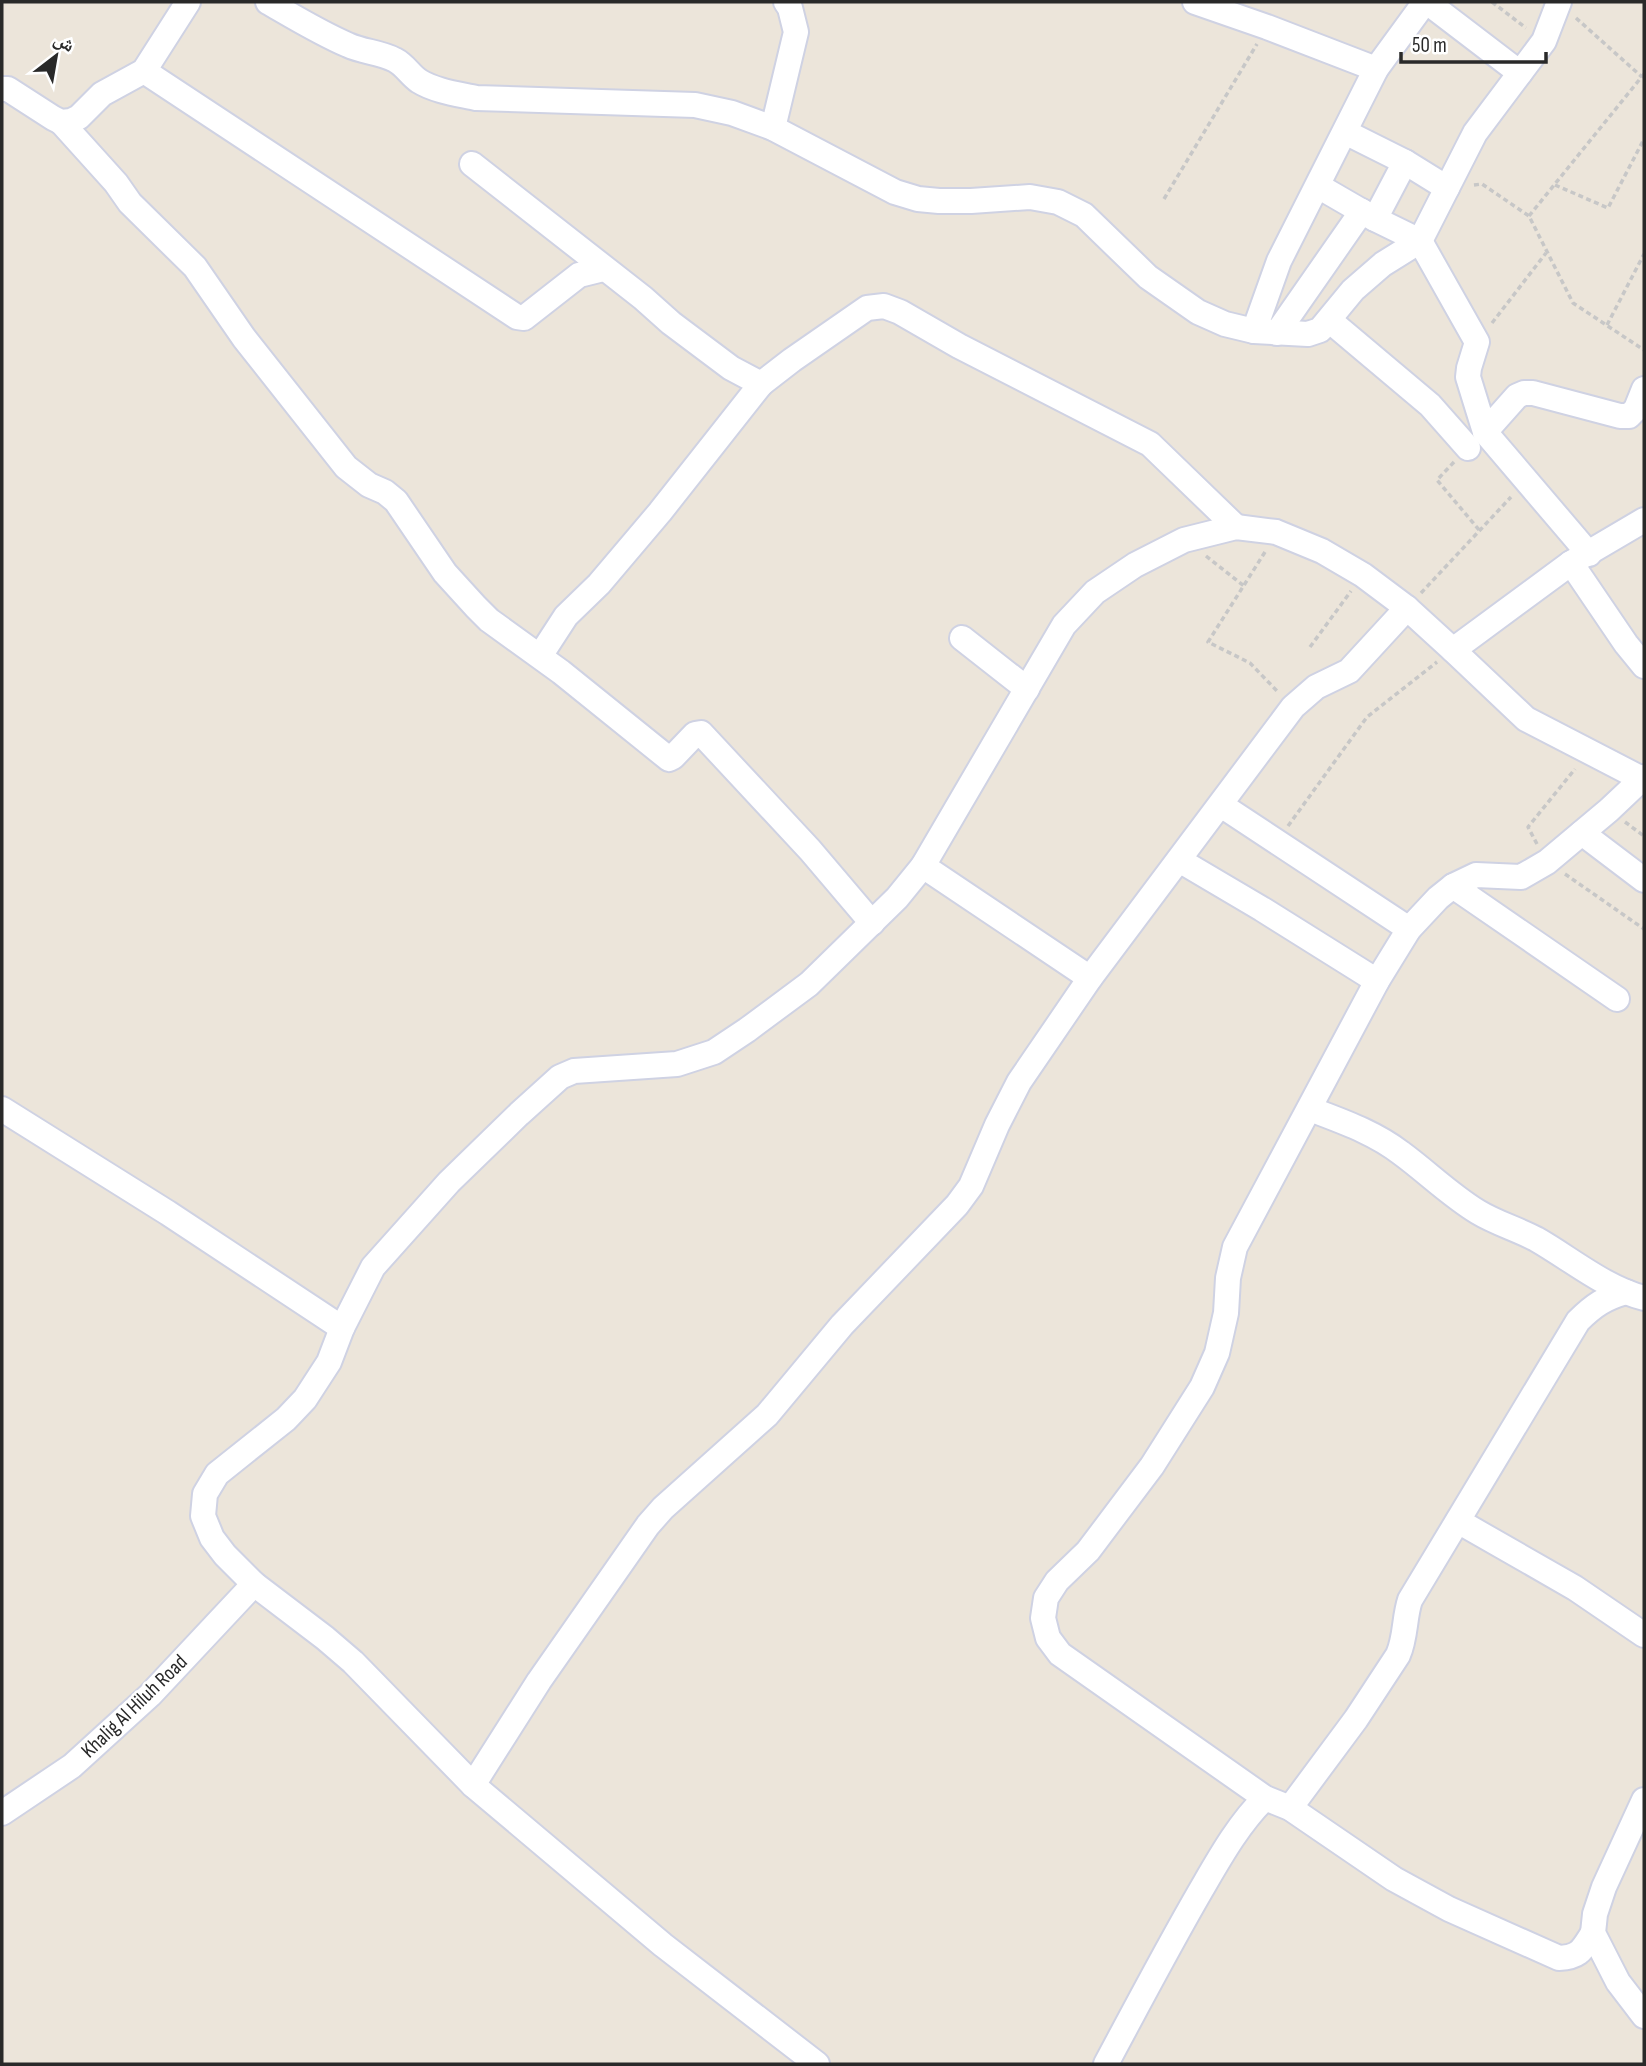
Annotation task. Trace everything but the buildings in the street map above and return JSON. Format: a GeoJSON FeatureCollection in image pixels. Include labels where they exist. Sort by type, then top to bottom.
{"type":"FeatureCollection","features":[{"type":"Feature","properties":{"kind":"street"},"geometry":{"type":"LineString","coordinates":[[70,119],[102,94],[145,71],[188,2]]}},
{"type":"Feature","properties":{"kind":"street"},"geometry":{"type":"LineString","coordinates":[[268,2],[349,46],[395,60],[419,80],[453,93],[490,99],[695,105],[732,113],[774,128],[895,192],[918,198],[960,201],[1030,197],[1058,202],[1084,215],[1148,277],[1198,312],[1225,324],[1265,332],[1308,334],[1320,330],[1353,290],[1383,264],[1420,240],[1475,133],[1545,41],[1559,2]]}},
{"type":"Feature","properties":{"kind":"street"},"geometry":{"type":"LineString","coordinates":[[774,128],[796,32],[786,2]]}},
{"type":"Feature","properties":{"kind":"street"},"geometry":{"type":"LineString","coordinates":[[1195,2],[1376,69]]}},
{"type":"Feature","properties":{"kind":"street"},"geometry":{"type":"LineString","coordinates":[[1265,332],[1279,261],[1376,69],[1426,2],[1520,73]]}},
{"type":"Feature","properties":{"kind":"street"},"geometry":{"type":"LineString","coordinates":[[2,71],[13,76],[70,119],[130,203],[203,276],[244,338],[345,467],[396,501],[445,573],[489,620],[540,656],[669,759],[695,734],[701,733],[810,849],[872,923]]}},
{"type":"Feature","properties":{"kind":"street"},"geometry":{"type":"LineString","coordinates":[[145,71],[517,317],[524,318],[530,314],[579,275],[603,269]]}},
{"type":"Feature","properties":{"kind":"street"},"geometry":{"type":"LineString","coordinates":[[2,89],[8,89],[70,119]]}},
{"type":"Feature","properties":{"kind":"street"},"geometry":{"type":"LineString","coordinates":[[1345,132],[1405,162],[1447,188]]}},
{"type":"Feature","properties":{"kind":"street"},"geometry":{"type":"LineString","coordinates":[[1265,332],[1368,215],[1405,162]]}},
{"type":"Feature","properties":{"kind":"street"},"geometry":{"type":"LineString","coordinates":[[472,164],[731,368],[761,384]]}},
{"type":"Feature","properties":{"kind":"street"},"geometry":{"type":"LineString","coordinates":[[1318,186],[1368,215],[1420,240],[1477,342],[1468,377],[1477,440]]}},
{"type":"Feature","properties":{"kind":"street"},"geometry":{"type":"LineString","coordinates":[[540,656],[566,616],[599,584],[660,513],[761,384],[867,308],[884,306],[900,313],[1150,444],[1236,527]]}},
{"type":"Feature","properties":{"kind":"street"},"geometry":{"type":"LineString","coordinates":[[1329,320],[1430,405],[1527,480],[1580,558],[1626,644],[1644,666]]}},
{"type":"Feature","properties":{"kind":"street"},"geometry":{"type":"LineString","coordinates":[[1477,440],[1517,397],[1524,393],[1620,416],[1629,415],[1636,409],[1644,389]]}},
{"type":"Feature","properties":{"kind":"street"},"geometry":{"type":"LineString","coordinates":[[1453,650],[1580,558],[1644,520]]}},
{"type":"Feature","properties":{"kind":"street"},"geometry":{"type":"LineString","coordinates":[[817,2064],[663,1945],[473,1785],[353,1662],[254,1584],[212,1538],[202,1516],[205,1493],[216,1474],[286,1419],[305,1399],[329,1362],[342,1328],[373,1267],[408,1226],[533,1100],[560,1077],[574,1071],[677,1064],[714,1052],[809,984],[872,923],[923,866],[1064,625],[1095,592],[1135,565],[1184,540],[1236,527],[1276,532],[1322,551],[1363,575],[1406,608],[1526,719],[1644,779],[1547,862],[1521,877],[1476,875],[1453,886],[1409,929],[1377,981],[1235,1247],[1228,1278],[1227,1313],[1217,1353],[1202,1387],[1152,1466],[1088,1551],[1057,1581],[1046,1598],[1043,1618],[1048,1638],[1060,1654],[1265,1798],[1290,1808],[1394,1879],[1449,1909],[1559,1958],[1571,1957],[1582,1951],[1592,1933],[1604,1887],[1644,1800]]}},
{"type":"Feature","properties":{"kind":"street"},"geometry":{"type":"LineString","coordinates":[[473,1785],[539,1681],[648,1525],[663,1508],[768,1415],[842,1325],[957,1205],[971,1186],[1019,1082],[1090,978],[1293,707],[1316,687],[1349,671],[1406,608]]}},
{"type":"Feature","properties":{"kind":"street"},"geometry":{"type":"LineString","coordinates":[[962,638],[1027,689]]}},
{"type":"Feature","properties":{"kind":"street"},"geometry":{"type":"LineString","coordinates":[[1221,805],[1409,929]]}},
{"type":"Feature","properties":{"kind":"street"},"geometry":{"type":"LineString","coordinates":[[1582,833],[1644,880]]}},
{"type":"Feature","properties":{"kind":"street"},"geometry":{"type":"LineString","coordinates":[[1179,860],[1377,981]]}},
{"type":"Feature","properties":{"kind":"street"},"geometry":{"type":"LineString","coordinates":[[923,866],[1090,978]]}},
{"type":"Feature","properties":{"kind":"street"},"geometry":{"type":"LineString","coordinates":[[1453,886],[1617,999]]}},
{"type":"Feature","properties":{"kind":"street"},"geometry":{"type":"LineString","coordinates":[[2,1109],[168,1213],[342,1328]]}},
{"type":"Feature","properties":{"kind":"street"},"geometry":{"type":"LineString","coordinates":[[1310,1109],[1381,1140],[1478,1212],[1534,1238],[1635,1295]]}},
{"type":"Feature","properties":{"kind":"street"},"geometry":{"type":"LineString","coordinates":[[1290,1808],[1356,1719],[1398,1655],[1403,1644],[1410,1600],[1578,1321],[1608,1297],[1635,1295]]}},
{"type":"Feature","properties":{"kind":"street"},"geometry":{"type":"LineString","coordinates":[[1458,1521],[1575,1588],[1644,1635]]}},
{"type":"Feature","properties":{"kind":"street","name":"Khalig Al Hiluh Road"},"geometry":{"type":"LineString","coordinates":[[2,1813],[72,1766],[150,1695],[254,1584]]}},
{"type":"Feature","properties":{"kind":"street"},"geometry":{"type":"LineString","coordinates":[[1106,2064],[1214,1868],[1265,1798]]}},
{"type":"Feature","properties":{"kind":"street"},"geometry":{"type":"LineString","coordinates":[[1592,1933],[1618,1982],[1644,2016]]}},
{"type":"Feature","properties":{"kind":"path"},"geometry":{"type":"LineString","coordinates":[[1492,2],[1545,41]]}},
{"type":"Feature","properties":{"kind":"path"},"geometry":{"type":"LineString","coordinates":[[1529,216],[1643,75],[1559,2]]}},
{"type":"Feature","properties":{"kind":"path"},"geometry":{"type":"LineString","coordinates":[[1164,199],[1267,27]]}},
{"type":"Feature","properties":{"kind":"path"},"geometry":{"type":"LineString","coordinates":[[1555,185],[1608,208],[1644,139]]}},
{"type":"Feature","properties":{"kind":"path"},"geometry":{"type":"LineString","coordinates":[[1447,188],[1482,184],[1529,216],[1573,303],[1644,349]]}},
{"type":"Feature","properties":{"kind":"path"},"geometry":{"type":"LineString","coordinates":[[1477,342],[1546,253]]}},
{"type":"Feature","properties":{"kind":"path"},"geometry":{"type":"LineString","coordinates":[[1607,325],[1644,254]]}},
{"type":"Feature","properties":{"kind":"path"},"geometry":{"type":"LineString","coordinates":[[1477,440],[1437,480],[1480,531]]}},
{"type":"Feature","properties":{"kind":"path"},"geometry":{"type":"LineString","coordinates":[[1406,608],[1527,480]]}},
{"type":"Feature","properties":{"kind":"path"},"geometry":{"type":"LineString","coordinates":[[1276,532],[1208,642],[1251,663],[1293,707]]}},
{"type":"Feature","properties":{"kind":"path"},"geometry":{"type":"LineString","coordinates":[[1184,540],[1244,586]]}},
{"type":"Feature","properties":{"kind":"path"},"geometry":{"type":"LineString","coordinates":[[1310,647],[1363,575]]}},
{"type":"Feature","properties":{"kind":"path"},"geometry":{"type":"LineString","coordinates":[[1276,842],[1367,717],[1453,650]]}},
{"type":"Feature","properties":{"kind":"path"},"geometry":{"type":"LineString","coordinates":[[1590,751],[1528,827],[1547,862],[1644,929]]}}]}
